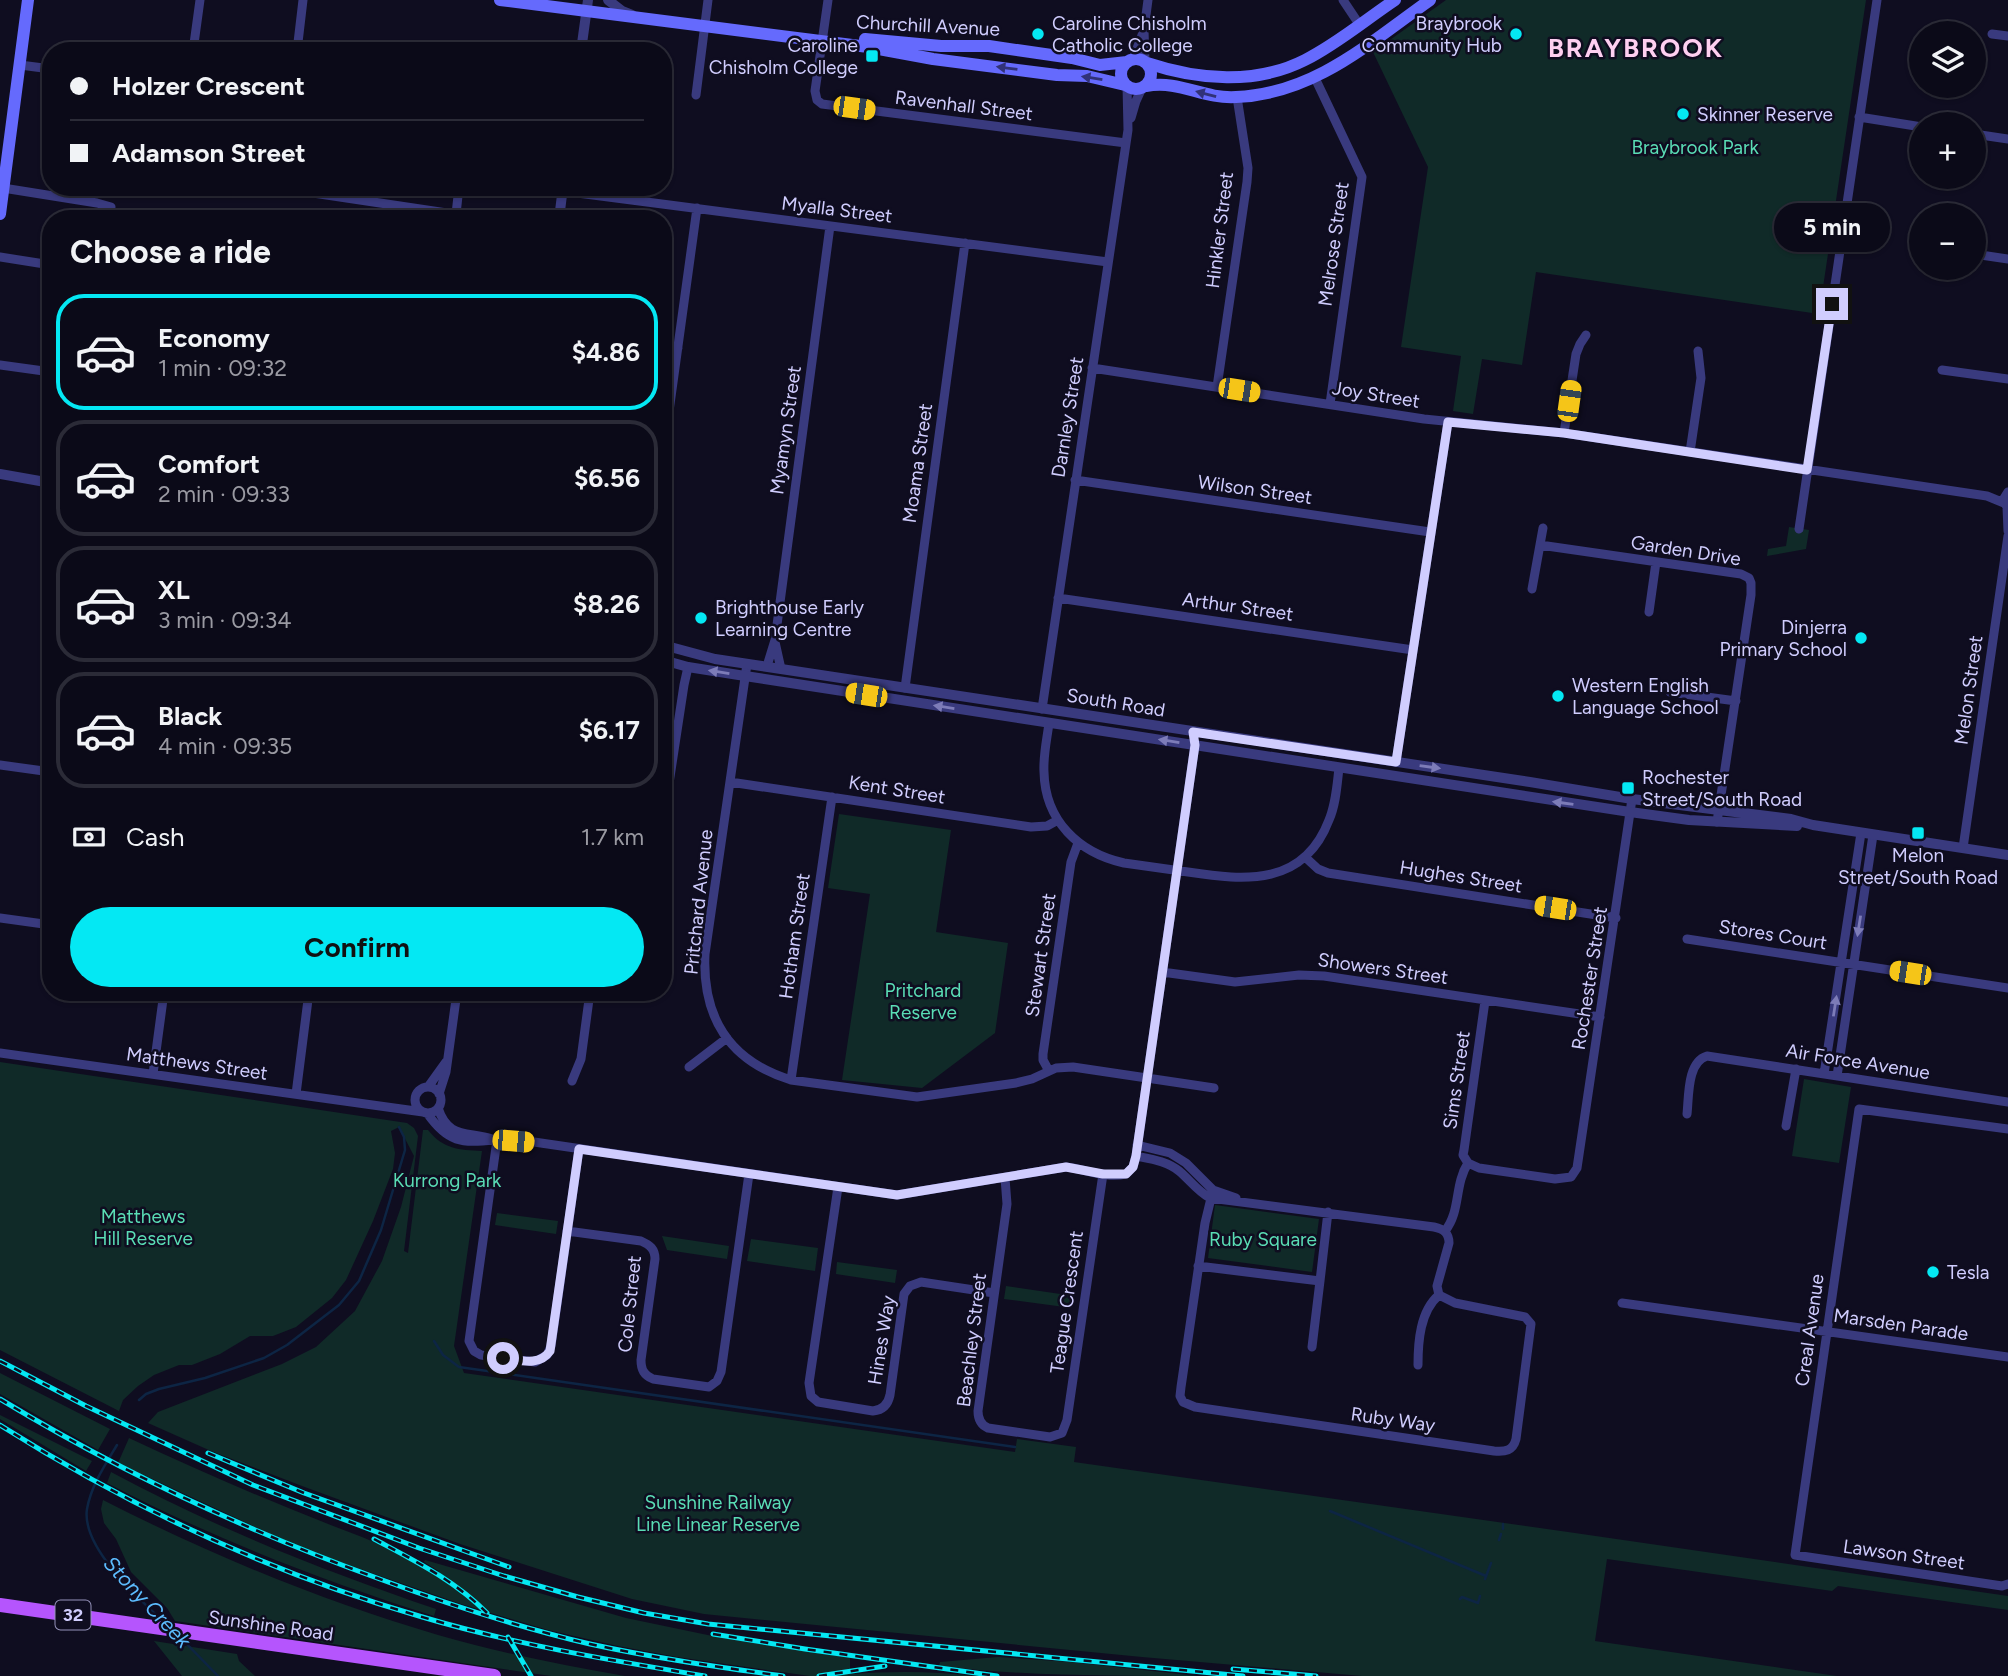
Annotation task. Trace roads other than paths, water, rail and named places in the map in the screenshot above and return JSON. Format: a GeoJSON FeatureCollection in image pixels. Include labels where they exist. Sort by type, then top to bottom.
{"type":"FeatureCollection","features":[{"type":"Feature","properties":{"kind":"main road"},"geometry":{"type":"LineString","coordinates":[[0,214],[29,0]]}},
{"type":"Feature","properties":{"kind":"main road"},"geometry":{"type":"LineString","coordinates":[[500,0],[587,6],[640,18],[822,41]]}},
{"type":"Feature","properties":{"kind":"main road","name":"Churchill Avenue"},"geometry":{"type":"LineString","coordinates":[[822,41],[860,39],[941,46],[989,46],[1072,58],[1100,65],[1138,62],[1187,75],[1236,77],[1276,72],[1306,60],[1395,0]]}},
{"type":"Feature","properties":{"kind":"main road"},"geometry":{"type":"LineString","coordinates":[[1144,87],[1152,72],[1138,62],[1121,71],[1122,81],[1126,86],[1137,90],[1166,84],[1215,96],[1237,97],[1280,91],[1315,78],[1350,58],[1430,0]]}},
{"type":"Feature","properties":{"kind":"main road"},"geometry":{"type":"LineString","coordinates":[[1359,24],[1374,40]]}},
{"type":"Feature","properties":{"kind":"main road","name":"Churchill Avenue"},"geometry":{"type":"LineString","coordinates":[[822,41],[933,59],[1057,75],[1087,76],[1126,86]]}},
{"type":"Feature","properties":{"kind":"main road","name":"Melrose Street"},"geometry":{"type":"LineString","coordinates":[[1306,60],[1315,78]]}},
{"type":"Feature","properties":{"kind":"main road","name":"Hinkler Street"},"geometry":{"type":"LineString","coordinates":[[1236,77],[1237,97]]}},
{"type":"Feature","properties":{"kind":"main road","name":"Sunshine Road"},"geometry":{"type":"LineString","coordinates":[[0,1605],[495,1676]]}},
{"type":"Feature","properties":{"kind":"street"},"geometry":{"type":"LineString","coordinates":[[194,42],[200,0]]}},
{"type":"Feature","properties":{"kind":"street"},"geometry":{"type":"LineString","coordinates":[[298,42],[303,0]]}},
{"type":"Feature","properties":{"kind":"street"},"geometry":{"type":"LineString","coordinates":[[608,0],[622,11],[640,18]]}},
{"type":"Feature","properties":{"kind":"street"},"geometry":{"type":"LineString","coordinates":[[696,95],[708,0]]}},
{"type":"Feature","properties":{"kind":"street"},"geometry":{"type":"LineString","coordinates":[[822,41],[828,0]]}},
{"type":"Feature","properties":{"kind":"street"},"geometry":{"type":"LineString","coordinates":[[1138,62],[1148,0]]}},
{"type":"Feature","properties":{"kind":"street"},"geometry":{"type":"LineString","coordinates":[[1343,0],[1359,24]]}},
{"type":"Feature","properties":{"kind":"street"},"geometry":{"type":"LineString","coordinates":[[1799,529],[1877,0]]}},
{"type":"Feature","properties":{"kind":"street"},"geometry":{"type":"LineString","coordinates":[[582,42],[587,6]]}},
{"type":"Feature","properties":{"kind":"street"},"geometry":{"type":"LineString","coordinates":[[1992,34],[2008,36]]}},
{"type":"Feature","properties":{"kind":"street","name":"Ravenhall Street"},"geometry":{"type":"LineString","coordinates":[[822,41],[815,91],[817,100],[822,104],[1126,144]]}},
{"type":"Feature","properties":{"kind":"street"},"geometry":{"type":"LineString","coordinates":[[20,65],[42,68]]}},
{"type":"Feature","properties":{"kind":"street","name":"Melrose Street"},"geometry":{"type":"LineString","coordinates":[[1315,78],[1362,177],[1329,404]]}},
{"type":"Feature","properties":{"kind":"street","name":"Darnley Street"},"geometry":{"type":"LineString","coordinates":[[1126,86],[1128,130]]}},
{"type":"Feature","properties":{"kind":"street","name":"Darnley Street"},"geometry":{"type":"LineString","coordinates":[[1042,709],[1128,130],[1136,101],[1144,87]]}},
{"type":"Feature","properties":{"kind":"street","name":"Hinkler Street"},"geometry":{"type":"LineString","coordinates":[[1217,387],[1248,168],[1237,97]]}},
{"type":"Feature","properties":{"kind":"street"},"geometry":{"type":"LineString","coordinates":[[1859,117],[1909,125]]}},
{"type":"Feature","properties":{"kind":"street"},"geometry":{"type":"LineString","coordinates":[[1986,136],[2008,139]]}},
{"type":"Feature","properties":{"kind":"street"},"geometry":{"type":"LineString","coordinates":[[2,191],[111,207]]}},
{"type":"Feature","properties":{"kind":"street"},"geometry":{"type":"LineString","coordinates":[[323,196],[401,210]]}},
{"type":"Feature","properties":{"kind":"street","name":"Myalla Street"},"geometry":{"type":"LineString","coordinates":[[612,196],[1108,262]]}},
{"type":"Feature","properties":{"kind":"street"},"geometry":{"type":"LineString","coordinates":[[672,385],[697,208]]}},
{"type":"Feature","properties":{"kind":"street","name":"Myamyn Street"},"geometry":{"type":"LineString","coordinates":[[767,667],[775,640],[830,226]]}},
{"type":"Feature","properties":{"kind":"street","name":"Moama Street"},"geometry":{"type":"LineString","coordinates":[[905,688],[965,243]]}},
{"type":"Feature","properties":{"kind":"street"},"geometry":{"type":"LineString","coordinates":[[1986,256],[2008,259]]}},
{"type":"Feature","properties":{"kind":"street"},"geometry":{"type":"LineString","coordinates":[[0,257],[42,264]]}},
{"type":"Feature","properties":{"kind":"street"},"geometry":{"type":"LineString","coordinates":[[1564,433],[1576,354],[1586,335]]}},
{"type":"Feature","properties":{"kind":"street"},"geometry":{"type":"LineString","coordinates":[[672,347],[678,348]]}},
{"type":"Feature","properties":{"kind":"street"},"geometry":{"type":"LineString","coordinates":[[1690,452],[1700,378],[1698,351]]}},
{"type":"Feature","properties":{"kind":"street"},"geometry":{"type":"LineString","coordinates":[[0,365],[42,371]]}},
{"type":"Feature","properties":{"kind":"street","name":"Joy Street"},"geometry":{"type":"LineString","coordinates":[[1092,368],[1448,422],[1564,433],[2006,501]]}},
{"type":"Feature","properties":{"kind":"street"},"geometry":{"type":"LineString","coordinates":[[1941,370],[2008,379]]}},
{"type":"Feature","properties":{"kind":"street"},"geometry":{"type":"LineString","coordinates":[[1394,776],[1448,422]]}},
{"type":"Feature","properties":{"kind":"street"},"geometry":{"type":"LineString","coordinates":[[0,476],[42,482]]}},
{"type":"Feature","properties":{"kind":"street","name":"Wilson Street"},"geometry":{"type":"LineString","coordinates":[[1075,480],[1430,532]]}},
{"type":"Feature","properties":{"kind":"street","name":"Melon Street"},"geometry":{"type":"LineString","coordinates":[[1963,848],[2008,534],[2006,501]]}},
{"type":"Feature","properties":{"kind":"street"},"geometry":{"type":"LineString","coordinates":[[1532,589],[1543,528]]}},
{"type":"Feature","properties":{"kind":"street","name":"Garden Drive"},"geometry":{"type":"LineString","coordinates":[[1540,545],[1741,574],[1749,578],[1751,595],[1717,822]]}},
{"type":"Feature","properties":{"kind":"street"},"geometry":{"type":"LineString","coordinates":[[1648,612],[1656,562]]}},
{"type":"Feature","properties":{"kind":"street","name":"Arthur Street"},"geometry":{"type":"LineString","coordinates":[[1058,598],[1413,650]]}},
{"type":"Feature","properties":{"kind":"street","name":"Myamyn Street"},"geometry":{"type":"LineString","coordinates":[[775,640],[781,669]]}},
{"type":"Feature","properties":{"kind":"street","name":"South Road"},"geometry":{"type":"LineString","coordinates":[[672,648],[698,656],[767,667],[1632,799],[1791,819],[1873,835],[2008,855]]}},
{"type":"Feature","properties":{"kind":"street","name":"South Road"},"geometry":{"type":"LineString","coordinates":[[672,663],[1630,813],[1717,822],[1813,825]]}},
{"type":"Feature","properties":{"kind":"street","name":"Pritchard Avenue"},"geometry":{"type":"LineString","coordinates":[[747,663],[704,974],[712,1014],[727,1038],[741,1053],[772,1074],[790,1080],[917,1097],[1016,1083],[1064,1067],[1214,1088]]}},
{"type":"Feature","properties":{"kind":"street"},"geometry":{"type":"LineString","coordinates":[[672,758],[688,667]]}},
{"type":"Feature","properties":{"kind":"street"},"geometry":{"type":"LineString","coordinates":[[1670,692],[1736,701]]}},
{"type":"Feature","properties":{"kind":"street"},"geometry":{"type":"LineString","coordinates":[[1042,709],[1049,723],[1044,782],[1051,806],[1058,820],[1078,844],[1111,860],[1223,877],[1249,878],[1276,873],[1306,857],[1325,831],[1330,819],[1339,768]]}},
{"type":"Feature","properties":{"kind":"street"},"geometry":{"type":"LineString","coordinates":[[425,1113],[433,1112],[441,1101],[439,1094],[428,1087],[419,1090],[415,1097],[416,1106],[438,1129],[463,1142],[534,1142],[882,1193],[905,1194],[1066,1167],[1103,1174],[1126,1174],[1133,1167],[1136,1156],[1195,745],[1193,732]]}},
{"type":"Feature","properties":{"kind":"street"},"geometry":{"type":"LineString","coordinates":[[0,765],[42,771]]}},
{"type":"Feature","properties":{"kind":"street","name":"Kent Street"},"geometry":{"type":"LineString","coordinates":[[730,782],[1031,827],[1047,826],[1058,820]]}},
{"type":"Feature","properties":{"kind":"street","name":"Hotham Street"},"geometry":{"type":"LineString","coordinates":[[790,1080],[832,797]]}},
{"type":"Feature","properties":{"kind":"street","name":"Rochester Street"},"geometry":{"type":"LineString","coordinates":[[1468,1163],[1479,1168],[1565,1179],[1575,1173],[1579,1162],[1632,799]]}},
{"type":"Feature","properties":{"kind":"street"},"geometry":{"type":"LineString","coordinates":[[1824,1074],[1861,833]]}},
{"type":"Feature","properties":{"kind":"street"},"geometry":{"type":"LineString","coordinates":[[1837,1076],[1873,835]]}},
{"type":"Feature","properties":{"kind":"street","name":"Stewart Street"},"geometry":{"type":"LineString","coordinates":[[1049,1071],[1043,1054],[1071,862],[1078,844]]}},
{"type":"Feature","properties":{"kind":"street","name":"Hughes Street"},"geometry":{"type":"LineString","coordinates":[[1306,857],[1318,869],[1328,873],[1616,918]]}},
{"type":"Feature","properties":{"kind":"street"},"geometry":{"type":"LineString","coordinates":[[0,918],[42,924]]}},
{"type":"Feature","properties":{"kind":"street","name":"Stores Court"},"geometry":{"type":"LineString","coordinates":[[1687,939],[2008,988]]}},
{"type":"Feature","properties":{"kind":"street","name":"Showers Street"},"geometry":{"type":"LineString","coordinates":[[1162,972],[1235,982],[1299,975],[1324,976],[1600,1017]]}},
{"type":"Feature","properties":{"kind":"street"},"geometry":{"type":"LineString","coordinates":[[153,1074],[163,1001]]}},
{"type":"Feature","properties":{"kind":"street"},"geometry":{"type":"LineString","coordinates":[[296,1094],[308,1001]]}},
{"type":"Feature","properties":{"kind":"street"},"geometry":{"type":"LineString","coordinates":[[439,1094],[445,1076],[456,1001]]}},
{"type":"Feature","properties":{"kind":"street"},"geometry":{"type":"LineString","coordinates":[[572,1081],[581,1059],[589,1001]]}},
{"type":"Feature","properties":{"kind":"street","name":"Sims Street"},"geometry":{"type":"LineString","coordinates":[[1468,1163],[1464,1150],[1485,1001]]}},
{"type":"Feature","properties":{"kind":"street"},"geometry":{"type":"LineString","coordinates":[[689,1067],[727,1038]]}},
{"type":"Feature","properties":{"kind":"street","name":"Matthews Street"},"geometry":{"type":"LineString","coordinates":[[0,1053],[390,1107],[398,1107],[415,1097]]}},
{"type":"Feature","properties":{"kind":"street","name":"Air Force Avenue"},"geometry":{"type":"LineString","coordinates":[[1687,1114],[1693,1072],[1696,1063],[1703,1057],[2008,1102]]}},
{"type":"Feature","properties":{"kind":"street"},"geometry":{"type":"LineString","coordinates":[[428,1087],[446,1062]]}},
{"type":"Feature","properties":{"kind":"street"},"geometry":{"type":"LineString","coordinates":[[1786,1126],[1796,1069]]}},
{"type":"Feature","properties":{"kind":"street","name":"Matthews Street"},"geometry":{"type":"LineString","coordinates":[[390,1107],[425,1113]]}},
{"type":"Feature","properties":{"kind":"street"},"geometry":{"type":"LineString","coordinates":[[438,1108],[446,1125],[454,1130],[497,1140]]}},
{"type":"Feature","properties":{"kind":"street","name":"Creal Avenue"},"geometry":{"type":"LineString","coordinates":[[1795,1555],[1859,1109],[2008,1129]]}},
{"type":"Feature","properties":{"kind":"street"},"geometry":{"type":"LineString","coordinates":[[497,1140],[468,1335],[470,1345],[477,1353],[535,1362],[547,1355],[551,1346],[579,1149]]}},
{"type":"Feature","properties":{"kind":"street"},"geometry":{"type":"LineString","coordinates":[[1137,1145],[1170,1153],[1200,1193],[1211,1194],[1226,1201],[1328,1212],[1434,1227],[1445,1231],[1449,1243],[1437,1286],[1438,1295],[1430,1303],[1425,1315],[1418,1365]]}},
{"type":"Feature","properties":{"kind":"street"},"geometry":{"type":"LineString","coordinates":[[1136,1156],[1182,1167]]}},
{"type":"Feature","properties":{"kind":"street"},"geometry":{"type":"LineString","coordinates":[[1445,1231],[1454,1219],[1460,1181],[1468,1163]]}},
{"type":"Feature","properties":{"kind":"street","name":"Cole Street"},"geometry":{"type":"LineString","coordinates":[[567,1231],[641,1241],[650,1246],[655,1253],[655,1259],[641,1360],[642,1370],[653,1379],[709,1387],[718,1381],[721,1372],[749,1174]]}},
{"type":"Feature","properties":{"kind":"street","name":"Teague Crescent"},"geometry":{"type":"LineString","coordinates":[[1062,1433],[1067,1420],[1103,1174]]}},
{"type":"Feature","properties":{"kind":"street","name":"Beachley Street"},"geometry":{"type":"LineString","coordinates":[[1004,1178],[1007,1204],[978,1418],[988,1428],[1049,1437],[1062,1433]]}},
{"type":"Feature","properties":{"kind":"street","name":"Hines Way"},"geometry":{"type":"LineString","coordinates":[[838,1187],[810,1383],[811,1396],[818,1402],[873,1411],[886,1405],[890,1395],[904,1294],[913,1284],[920,1282],[994,1293]]}},
{"type":"Feature","properties":{"kind":"street","name":"Ruby Way"},"geometry":{"type":"LineString","coordinates":[[1211,1194],[1180,1395],[1188,1405],[1507,1451],[1513,1447],[1516,1439],[1531,1324],[1525,1317],[1455,1303],[1438,1295]]}},
{"type":"Feature","properties":{"kind":"street"},"geometry":{"type":"LineString","coordinates":[[1312,1347],[1328,1212]]}},
{"type":"Feature","properties":{"kind":"street"},"geometry":{"type":"LineString","coordinates":[[1198,1266],[1320,1282]]}},
{"type":"Feature","properties":{"kind":"street","name":"Marsden Parade"},"geometry":{"type":"LineString","coordinates":[[1622,1303],[2008,1357]]}},
{"type":"Feature","properties":{"kind":"street","name":"Lawson Street"},"geometry":{"type":"LineString","coordinates":[[1795,1555],[2002,1586],[2008,1584]]}},
{"type":"Feature","properties":{"kind":"waterway","name":"Stony Creek"},"geometry":{"type":"LineString","coordinates":[[139,1400],[159,1389],[205,1378],[264,1358],[287,1345],[339,1305],[359,1281],[381,1230],[405,1150],[404,1137],[399,1127]]}},
{"type":"Feature","properties":{"kind":"waterway"},"geometry":{"type":"LineString","coordinates":[[434,1341],[443,1355],[459,1367],[1015,1447]]}},
{"type":"Feature","properties":{"kind":"waterway","name":"Stony Creek"},"geometry":{"type":"LineString","coordinates":[[117,1445],[92,1492],[87,1509],[88,1524],[93,1539],[114,1571],[165,1623]]}},
{"type":"Feature","properties":{"kind":"waterway"},"geometry":{"type":"LineString","coordinates":[[1330,1511],[1486,1576]]}},
{"type":"Feature","properties":{"kind":"waterway"},"geometry":{"type":"LineString","coordinates":[[1503,1524],[1503,1529]]}},
{"type":"Feature","properties":{"kind":"waterway"},"geometry":{"type":"LineString","coordinates":[[1499,1540],[1501,1534]]}},
{"type":"Feature","properties":{"kind":"waterway"},"geometry":{"type":"LineString","coordinates":[[1485,1579],[1491,1563]]}},
{"type":"Feature","properties":{"kind":"waterway"},"geometry":{"type":"LineString","coordinates":[[1460,1599],[1462,1597],[1478,1603],[1480,1596]]}},
{"type":"Feature","properties":{"kind":"waterway","name":"Stony Creek"},"geometry":{"type":"LineString","coordinates":[[180,1637],[218,1676]]}},
{"type":"Feature","properties":{"kind":"railway"},"geometry":{"type":"LineString","coordinates":[[0,1361],[86,1406],[253,1485],[419,1548],[578,1597],[644,1613],[708,1624],[1243,1676]]}},
{"type":"Feature","properties":{"kind":"railway"},"geometry":{"type":"LineString","coordinates":[[0,1399],[91,1451],[184,1498],[328,1560],[403,1588],[509,1623],[590,1644],[783,1676]]}},
{"type":"Feature","properties":{"kind":"railway"},"geometry":{"type":"LineString","coordinates":[[0,1425],[49,1455],[151,1510],[309,1580],[419,1616],[489,1635],[705,1676]]}},
{"type":"Feature","properties":{"kind":"railway"},"geometry":{"type":"LineString","coordinates":[[208,1453],[304,1493],[509,1567]]}},
{"type":"Feature","properties":{"kind":"railway"},"geometry":{"type":"LineString","coordinates":[[374,1539],[448,1581],[487,1613]]}},
{"type":"Feature","properties":{"kind":"railway"},"geometry":{"type":"LineString","coordinates":[[713,1634],[997,1676]]}},
{"type":"Feature","properties":{"kind":"railway"},"geometry":{"type":"LineString","coordinates":[[508,1637],[531,1676]]}},
{"type":"Feature","properties":{"kind":"railway"},"geometry":{"type":"LineString","coordinates":[[819,1676],[885,1666]]}},
{"type":"Feature","properties":{"kind":"railway"},"geometry":{"type":"LineString","coordinates":[[1233,1669],[1316,1676]]}},
{"type":"Feature","properties":{"kind":"place","name":"Caroline Chisholm Catholic College"},"geometry":{"type":"Point","coordinates":[1038,34]}},
{"type":"Feature","properties":{"kind":"place","name":"Braybrook Community Hub"},"geometry":{"type":"Point","coordinates":[1516,34]}},
{"type":"Feature","properties":{"kind":"place","name":"Caroline Chisholm College"},"geometry":{"type":"Point","coordinates":[872,56]}},
{"type":"Feature","properties":{"kind":"place","name":"Skinner Reserve"},"geometry":{"type":"Point","coordinates":[1683,114]}},
{"type":"Feature","properties":{"kind":"place","name":"Brighthouse Early Learning Centre"},"geometry":{"type":"Point","coordinates":[701,618]}},
{"type":"Feature","properties":{"kind":"place","name":"Dinjerra Primary School"},"geometry":{"type":"Point","coordinates":[1861,638]}},
{"type":"Feature","properties":{"kind":"place","name":"Western English Language School"},"geometry":{"type":"Point","coordinates":[1558,696]}},
{"type":"Feature","properties":{"kind":"place","name":"Rochester Street/South Road"},"geometry":{"type":"Point","coordinates":[1628,788]}},
{"type":"Feature","properties":{"kind":"place","name":"Melon Street/South Road"},"geometry":{"type":"Point","coordinates":[1918,833]}},
{"type":"Feature","properties":{"kind":"place","name":"Tesla"},"geometry":{"type":"Point","coordinates":[1933,1272]}},
{"type":"Feature","properties":{"kind":"district","name":"BRAYBROOK"},"geometry":{"type":"Point","coordinates":[1636,48]}},
{"type":"Feature","properties":{"kind":"park label","name":"Braybrook Park"},"geometry":{"type":"Point","coordinates":[1695,147]}},
{"type":"Feature","properties":{"kind":"park label","name":"Pritchard Reserve"},"geometry":{"type":"Point","coordinates":[923,1001]}},
{"type":"Feature","properties":{"kind":"park label","name":"Kurrong Park"},"geometry":{"type":"Point","coordinates":[447,1180]}},
{"type":"Feature","properties":{"kind":"park label","name":"Matthews Hill Reserve"},"geometry":{"type":"Point","coordinates":[143,1227]}},
{"type":"Feature","properties":{"kind":"park label","name":"Ruby Square"},"geometry":{"type":"Point","coordinates":[1263,1239]}},
{"type":"Feature","properties":{"kind":"park label","name":"Sunshine Railway Line Linear Reserve"},"geometry":{"type":"Point","coordinates":[718,1513]}}]}
